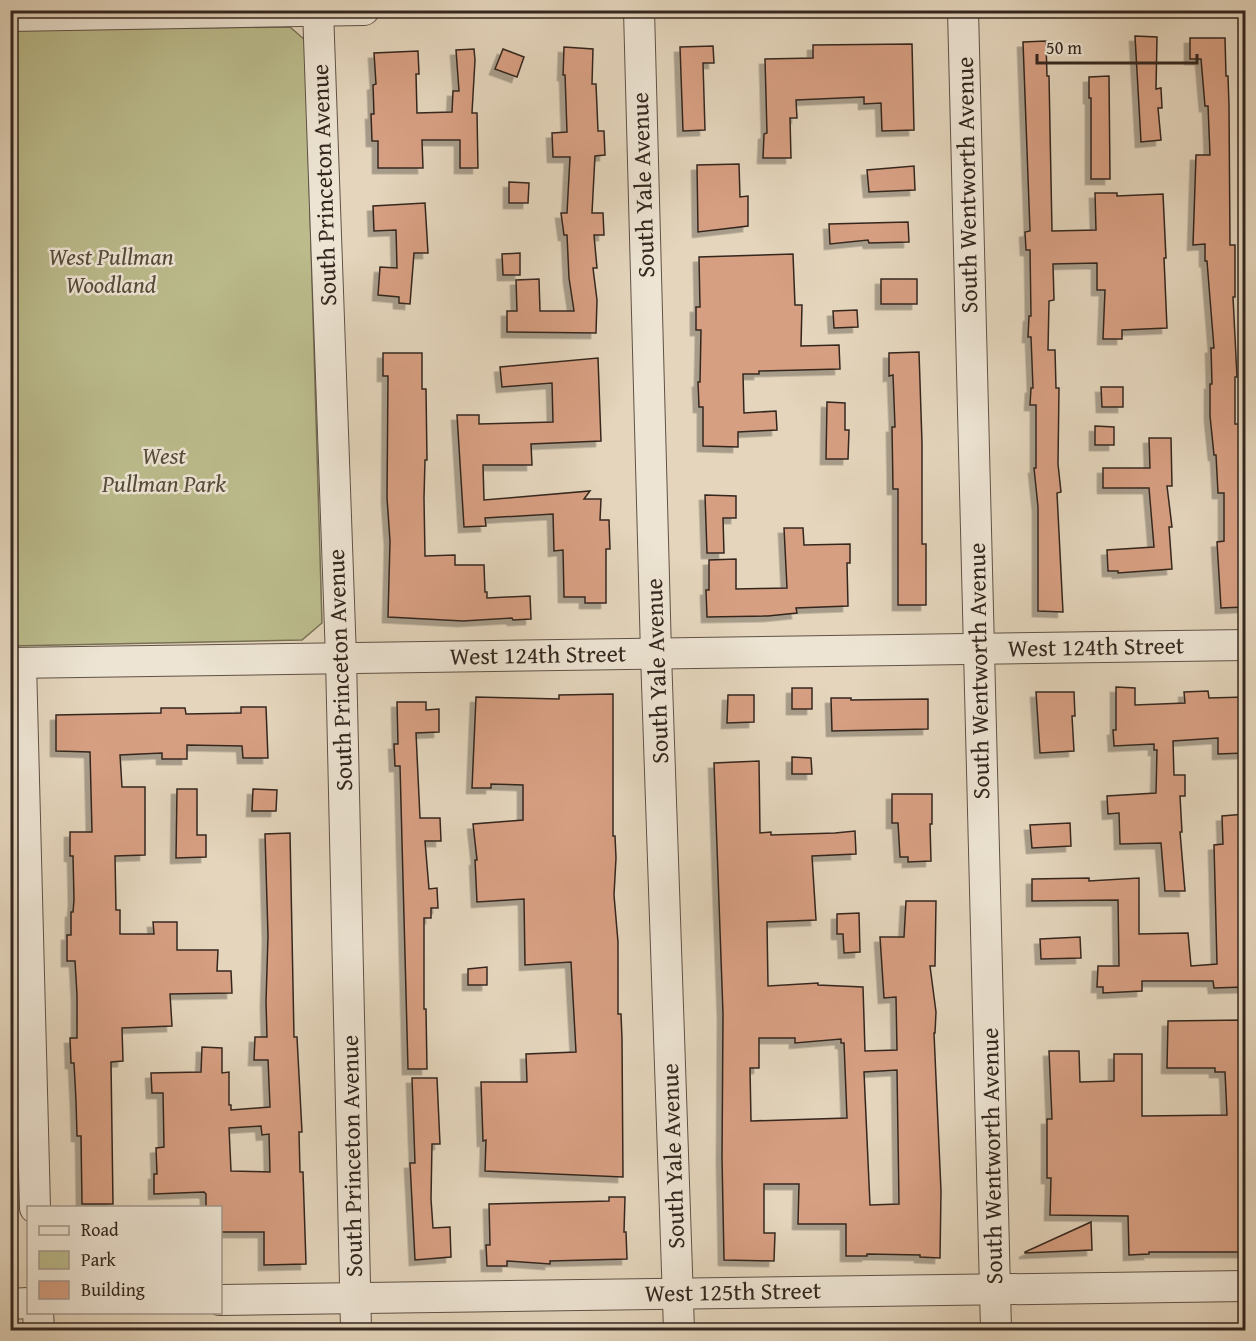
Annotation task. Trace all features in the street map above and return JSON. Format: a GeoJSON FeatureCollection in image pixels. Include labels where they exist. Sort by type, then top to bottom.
{"type":"FeatureCollection","features":[{"type":"Feature","properties":{"kind":"street"},"geometry":{"type":"LineString","coordinates":[[10,16],[364,10]]}},
{"type":"Feature","properties":{"kind":"street","name":"South Yale Avenue"},"geometry":{"type":"LineString","coordinates":[[639,10],[656,654],[679,1330]]}},
{"type":"Feature","properties":{"kind":"street","name":"South Wentworth Avenue"},"geometry":{"type":"LineString","coordinates":[[963,10],[996,1330]]}},
{"type":"Feature","properties":{"kind":"street","name":"South Princeton Avenue"},"geometry":{"type":"LineString","coordinates":[[318,11],[341,658],[356,1330]]}},
{"type":"Feature","properties":{"kind":"street","name":"West 124th Street"},"geometry":{"type":"LineString","coordinates":[[16,663],[1245,645]]}},
{"type":"Feature","properties":{"kind":"street"},"geometry":{"type":"LineString","coordinates":[[16,663],[35,1206]]}},
{"type":"Feature","properties":{"kind":"street","name":"West 125th Street"},"geometry":{"type":"LineString","coordinates":[[222,1300],[1245,1286]]}},
{"type":"Feature","properties":{"kind":"street"},"geometry":{"type":"LineString","coordinates":[[10,1304],[27,1303]]}},
{"type":"Feature","properties":{"kind":"street"},"geometry":{"type":"LineString","coordinates":[[38,1314],[39,1330]]}},
{"type":"Feature","properties":{"kind":"green space","name":"West Pullman Park"},"geometry":{"type":"Polygon","coordinates":[[[290,27],[305,40],[322,623],[302,640],[11,646],[11,30],[290,27]]]}},
{"type":"Feature","properties":{"kind":"building"},"geometry":{"type":"Polygon","coordinates":[[[1135,36],[1157,37],[1156,89],[1161,88],[1162,108],[1158,108],[1161,140],[1141,142],[1135,36]]]}},
{"type":"Feature","properties":{"kind":"building"},"geometry":{"type":"Polygon","coordinates":[[[1190,38],[1225,38],[1229,105],[1230,245],[1235,245],[1235,297],[1233,297],[1237,377],[1235,377],[1235,424],[1241,424],[1243,452],[1239,452],[1245,607],[1221,608],[1217,542],[1224,541],[1224,493],[1218,493],[1216,455],[1214,455],[1210,416],[1211,348],[1214,348],[1205,244],[1193,245],[1196,155],[1210,155],[1208,106],[1205,106],[1201,59],[1190,59],[1190,38]]]}},
{"type":"Feature","properties":{"kind":"building"},"geometry":{"type":"Polygon","coordinates":[[[1046,41],[1047,76],[1049,76],[1052,231],[1096,230],[1095,193],[1117,193],[1117,196],[1163,194],[1166,258],[1164,258],[1167,328],[1122,330],[1122,339],[1103,339],[1105,290],[1097,290],[1097,263],[1053,264],[1054,300],[1049,301],[1048,350],[1055,350],[1056,388],[1059,388],[1058,464],[1061,492],[1057,493],[1063,612],[1038,611],[1038,507],[1034,468],[1036,468],[1036,405],[1030,405],[1031,388],[1033,388],[1031,337],[1028,337],[1029,316],[1031,316],[1030,250],[1026,250],[1025,232],[1030,231],[1023,42],[1046,41]]]}},
{"type":"Feature","properties":{"kind":"building"},"geometry":{"type":"Polygon","coordinates":[[[912,44],[914,130],[882,131],[881,103],[864,104],[864,97],[796,100],[797,118],[790,118],[791,158],[763,158],[764,134],[767,133],[765,59],[813,58],[813,45],[912,44]]]}},
{"type":"Feature","properties":{"kind":"building"},"geometry":{"type":"Polygon","coordinates":[[[713,46],[714,63],[703,63],[705,130],[683,131],[680,47],[713,46]]]}},
{"type":"Feature","properties":{"kind":"building"},"geometry":{"type":"Polygon","coordinates":[[[564,47],[593,49],[592,84],[596,84],[598,131],[604,131],[605,155],[595,156],[592,213],[603,213],[604,235],[594,235],[597,268],[593,268],[597,300],[596,333],[507,332],[507,311],[517,311],[516,280],[539,279],[540,311],[574,311],[569,278],[567,235],[564,235],[561,213],[567,213],[570,157],[553,157],[552,133],[567,132],[565,75],[563,75],[564,47]]]}},
{"type":"Feature","properties":{"kind":"building"},"geometry":{"type":"Polygon","coordinates":[[[474,49],[472,113],[477,113],[478,168],[460,168],[460,140],[422,140],[423,168],[378,168],[378,141],[372,141],[371,114],[374,114],[373,85],[376,84],[374,53],[418,51],[417,113],[452,112],[453,91],[459,91],[456,50],[474,49]]]}},
{"type":"Feature","properties":{"kind":"building"},"geometry":{"type":"Polygon","coordinates":[[[503,49],[524,57],[517,77],[495,69],[503,49]]]}},
{"type":"Feature","properties":{"kind":"building"},"geometry":{"type":"Polygon","coordinates":[[[1109,76],[1110,179],[1091,179],[1089,77],[1109,76]]]}},
{"type":"Feature","properties":{"kind":"building"},"geometry":{"type":"Polygon","coordinates":[[[739,164],[740,197],[748,196],[748,226],[698,232],[697,165],[739,164]]]}},
{"type":"Feature","properties":{"kind":"building"},"geometry":{"type":"Polygon","coordinates":[[[914,166],[915,190],[869,192],[867,170],[914,166]]]}},
{"type":"Feature","properties":{"kind":"building"},"geometry":{"type":"Polygon","coordinates":[[[509,182],[529,183],[528,203],[509,203],[509,182]]]}},
{"type":"Feature","properties":{"kind":"building"},"geometry":{"type":"Polygon","coordinates":[[[425,203],[428,253],[414,253],[410,304],[399,303],[399,297],[378,295],[380,267],[397,268],[396,230],[374,231],[373,206],[425,203]]]}},
{"type":"Feature","properties":{"kind":"building"},"geometry":{"type":"Polygon","coordinates":[[[908,222],[909,242],[869,243],[868,240],[830,244],[829,224],[908,222]]]}},
{"type":"Feature","properties":{"kind":"building"},"geometry":{"type":"Polygon","coordinates":[[[520,253],[520,275],[503,275],[502,254],[520,253]]]}},
{"type":"Feature","properties":{"kind":"building"},"geometry":{"type":"Polygon","coordinates":[[[793,254],[795,305],[802,305],[801,346],[839,345],[840,369],[759,371],[759,374],[743,374],[744,413],[776,411],[777,430],[738,432],[738,447],[703,446],[703,407],[699,407],[698,382],[700,382],[701,330],[696,330],[696,307],[700,307],[699,257],[793,254]]]}},
{"type":"Feature","properties":{"kind":"building"},"geometry":{"type":"Polygon","coordinates":[[[881,279],[917,279],[917,304],[881,304],[881,279]]]}},
{"type":"Feature","properties":{"kind":"building"},"geometry":{"type":"Polygon","coordinates":[[[857,310],[858,327],[834,328],[833,311],[857,310]]]}},
{"type":"Feature","properties":{"kind":"building"},"geometry":{"type":"Polygon","coordinates":[[[919,352],[922,544],[926,544],[926,605],[898,605],[898,489],[893,489],[892,427],[895,427],[893,375],[889,376],[889,353],[919,352]]]}},
{"type":"Feature","properties":{"kind":"building"},"geometry":{"type":"Polygon","coordinates":[[[383,353],[422,353],[422,389],[426,389],[425,556],[455,555],[455,565],[484,565],[487,598],[530,596],[531,619],[463,621],[388,617],[390,541],[387,498],[388,376],[383,376],[383,353]]]}},
{"type":"Feature","properties":{"kind":"building"},"geometry":{"type":"Polygon","coordinates":[[[598,358],[601,441],[531,444],[532,465],[483,465],[484,500],[590,491],[584,499],[601,499],[600,520],[609,520],[610,549],[606,549],[606,603],[585,603],[585,597],[564,597],[563,550],[554,551],[553,514],[485,518],[486,526],[464,527],[457,415],[479,415],[479,424],[553,422],[552,383],[502,387],[500,367],[598,358]]]}},
{"type":"Feature","properties":{"kind":"building"},"geometry":{"type":"Polygon","coordinates":[[[1101,387],[1123,387],[1123,407],[1102,407],[1101,387]]]}},
{"type":"Feature","properties":{"kind":"building"},"geometry":{"type":"Polygon","coordinates":[[[827,402],[845,403],[845,430],[849,430],[848,459],[826,459],[827,402]]]}},
{"type":"Feature","properties":{"kind":"building"},"geometry":{"type":"Polygon","coordinates":[[[1095,426],[1114,427],[1114,445],[1095,445],[1095,426]]]}},
{"type":"Feature","properties":{"kind":"building"},"geometry":{"type":"Polygon","coordinates":[[[1149,438],[1171,438],[1172,486],[1167,486],[1172,527],[1169,527],[1172,569],[1118,573],[1118,571],[1108,571],[1107,550],[1154,547],[1149,488],[1103,488],[1103,468],[1150,468],[1149,438]]]}},
{"type":"Feature","properties":{"kind":"building"},"geometry":{"type":"Polygon","coordinates":[[[705,495],[736,496],[736,518],[723,518],[724,553],[707,553],[705,495]]]}},
{"type":"Feature","properties":{"kind":"building"},"geometry":{"type":"Polygon","coordinates":[[[784,528],[803,528],[804,545],[850,544],[850,563],[847,563],[848,606],[796,608],[797,613],[768,616],[707,617],[706,590],[709,590],[709,560],[736,559],[736,589],[787,588],[784,528]]]}},
{"type":"Feature","properties":{"kind":"building"},"geometry":{"type":"Polygon","coordinates":[[[1116,687],[1135,688],[1135,705],[1185,703],[1184,692],[1208,691],[1209,698],[1245,697],[1245,753],[1218,754],[1218,738],[1173,741],[1174,775],[1185,775],[1185,796],[1180,796],[1182,832],[1180,832],[1185,891],[1165,891],[1161,843],[1120,844],[1119,813],[1108,814],[1107,796],[1156,793],[1157,750],[1154,750],[1154,744],[1114,746],[1116,687]]]}},
{"type":"Feature","properties":{"kind":"building"},"geometry":{"type":"Polygon","coordinates":[[[792,688],[812,688],[812,709],[792,709],[792,688]]]}},
{"type":"Feature","properties":{"kind":"building"},"geometry":{"type":"Polygon","coordinates":[[[1036,692],[1074,692],[1075,716],[1072,716],[1074,751],[1040,753],[1036,692]]]}},
{"type":"Feature","properties":{"kind":"building"},"geometry":{"type":"Polygon","coordinates":[[[613,694],[613,836],[615,836],[616,858],[614,895],[618,942],[618,1014],[621,1014],[622,1039],[623,1177],[485,1171],[486,1140],[483,1141],[481,1082],[527,1082],[526,1054],[576,1052],[571,962],[525,965],[524,899],[477,902],[475,860],[477,860],[473,824],[523,820],[523,785],[491,784],[491,788],[472,788],[476,697],[559,699],[559,695],[613,694]]]}},
{"type":"Feature","properties":{"kind":"building"},"geometry":{"type":"Polygon","coordinates":[[[728,695],[754,695],[754,722],[727,723],[728,695]]]}},
{"type":"Feature","properties":{"kind":"building"},"geometry":{"type":"Polygon","coordinates":[[[831,698],[928,699],[928,729],[832,731],[831,698]]]}},
{"type":"Feature","properties":{"kind":"building"},"geometry":{"type":"Polygon","coordinates":[[[397,702],[426,702],[426,710],[439,709],[439,732],[416,733],[420,818],[440,818],[441,841],[425,841],[429,889],[437,888],[438,908],[431,908],[431,918],[424,918],[424,1009],[426,1009],[427,1069],[408,1069],[400,766],[395,766],[394,744],[398,744],[397,702]]]}},
{"type":"Feature","properties":{"kind":"building"},"geometry":{"type":"Polygon","coordinates":[[[241,707],[266,707],[268,758],[243,758],[242,746],[187,745],[187,759],[162,759],[162,753],[120,755],[122,787],[145,787],[145,855],[115,856],[116,910],[120,910],[120,934],[154,934],[153,922],[177,922],[177,950],[218,950],[217,971],[231,971],[232,993],[170,994],[172,1026],[122,1028],[123,1061],[111,1062],[113,1204],[82,1204],[81,1136],[77,1136],[74,1063],[71,1063],[70,1038],[77,1038],[77,995],[75,961],[67,961],[67,935],[71,935],[71,912],[73,912],[74,900],[70,832],[92,832],[90,752],[56,751],[56,715],[161,713],[161,708],[185,708],[186,714],[241,713],[241,707]]]}},
{"type":"Feature","properties":{"kind":"building"},"geometry":{"type":"Polygon","coordinates":[[[792,757],[811,758],[812,774],[792,774],[792,757]]]}},
{"type":"Feature","properties":{"kind":"building"},"geometry":{"type":"Polygon","coordinates":[[[759,761],[760,833],[771,832],[771,835],[855,831],[856,854],[812,856],[816,920],[767,922],[768,986],[818,983],[818,985],[863,987],[865,1051],[897,1050],[896,997],[884,998],[880,937],[904,937],[906,901],[936,901],[935,966],[930,966],[936,1012],[934,1033],[941,1191],[940,1258],[920,1257],[920,1255],[846,1256],[846,1224],[798,1224],[799,1184],[764,1184],[764,1233],[775,1233],[774,1261],[724,1260],[723,1014],[714,763],[759,761]],[[759,1038],[759,1068],[750,1068],[751,1121],[847,1118],[844,1043],[841,1043],[841,1039],[795,1043],[795,1038],[759,1038]],[[897,1070],[864,1072],[870,1205],[899,1204],[897,1070]]]}},
{"type":"Feature","properties":{"kind":"building"},"geometry":{"type":"Polygon","coordinates":[[[177,789],[197,789],[197,835],[206,835],[206,857],[176,858],[177,789]]]}},
{"type":"Feature","properties":{"kind":"building"},"geometry":{"type":"Polygon","coordinates":[[[253,789],[277,790],[276,811],[252,811],[253,789]]]}},
{"type":"Feature","properties":{"kind":"building"},"geometry":{"type":"Polygon","coordinates":[[[892,794],[932,794],[931,861],[908,862],[908,857],[900,857],[898,823],[892,823],[892,794]]]}},
{"type":"Feature","properties":{"kind":"building"},"geometry":{"type":"Polygon","coordinates":[[[1245,814],[1245,987],[1214,988],[1213,981],[1142,981],[1142,991],[1103,993],[1103,987],[1097,987],[1098,966],[1119,966],[1118,900],[1032,901],[1032,879],[1089,878],[1089,881],[1139,878],[1139,934],[1188,933],[1191,966],[1217,964],[1214,845],[1223,844],[1222,816],[1245,814]]]}},
{"type":"Feature","properties":{"kind":"building"},"geometry":{"type":"Polygon","coordinates":[[[1070,823],[1071,846],[1032,848],[1030,825],[1070,823]]]}},
{"type":"Feature","properties":{"kind":"building"},"geometry":{"type":"Polygon","coordinates":[[[290,833],[294,1037],[297,1037],[302,1132],[299,1132],[300,1172],[303,1172],[306,1264],[264,1265],[264,1232],[222,1232],[222,1206],[206,1206],[204,1192],[154,1194],[154,1174],[157,1174],[156,1148],[164,1147],[163,1093],[152,1093],[151,1073],[201,1072],[202,1047],[222,1048],[222,1073],[229,1072],[231,1110],[270,1107],[268,1060],[254,1060],[255,1037],[267,1037],[268,936],[265,834],[290,833]],[[261,1126],[229,1128],[231,1171],[270,1172],[269,1134],[262,1135],[261,1126]]]}},
{"type":"Feature","properties":{"kind":"building"},"geometry":{"type":"Polygon","coordinates":[[[859,913],[860,952],[844,953],[843,934],[837,934],[837,914],[859,913]]]}},
{"type":"Feature","properties":{"kind":"building"},"geometry":{"type":"Polygon","coordinates":[[[1080,937],[1081,958],[1041,959],[1040,939],[1080,937]]]}},
{"type":"Feature","properties":{"kind":"building"},"geometry":{"type":"Polygon","coordinates":[[[487,967],[487,985],[468,985],[468,969],[487,967]]]}},
{"type":"Feature","properties":{"kind":"building"},"geometry":{"type":"Polygon","coordinates":[[[1245,1020],[1245,1252],[1149,1252],[1149,1254],[1129,1255],[1128,1216],[1050,1215],[1051,1178],[1047,1178],[1047,1119],[1052,1119],[1049,1051],[1079,1051],[1080,1082],[1114,1081],[1114,1054],[1142,1054],[1142,1116],[1227,1115],[1225,1072],[1215,1072],[1215,1068],[1167,1068],[1168,1021],[1245,1020]]]}},
{"type":"Feature","properties":{"kind":"building"},"geometry":{"type":"Polygon","coordinates":[[[412,1078],[437,1078],[440,1144],[432,1144],[433,1228],[450,1227],[451,1257],[415,1260],[410,1163],[415,1163],[412,1078]]]}},
{"type":"Feature","properties":{"kind":"building"},"geometry":{"type":"Polygon","coordinates":[[[609,1197],[625,1197],[624,1232],[626,1232],[627,1259],[550,1261],[550,1264],[507,1261],[507,1266],[487,1266],[486,1245],[490,1245],[489,1204],[609,1201],[609,1197]]]}},
{"type":"Feature","properties":{"kind":"building"},"geometry":{"type":"Polygon","coordinates":[[[1091,1222],[1092,1250],[1025,1253],[1025,1252],[1091,1222]]]}},
{"type":"Feature","properties":{"kind":"park label","name":"West Pullman Woodland"},"geometry":{"type":"Point","coordinates":[111,271]}}]}
